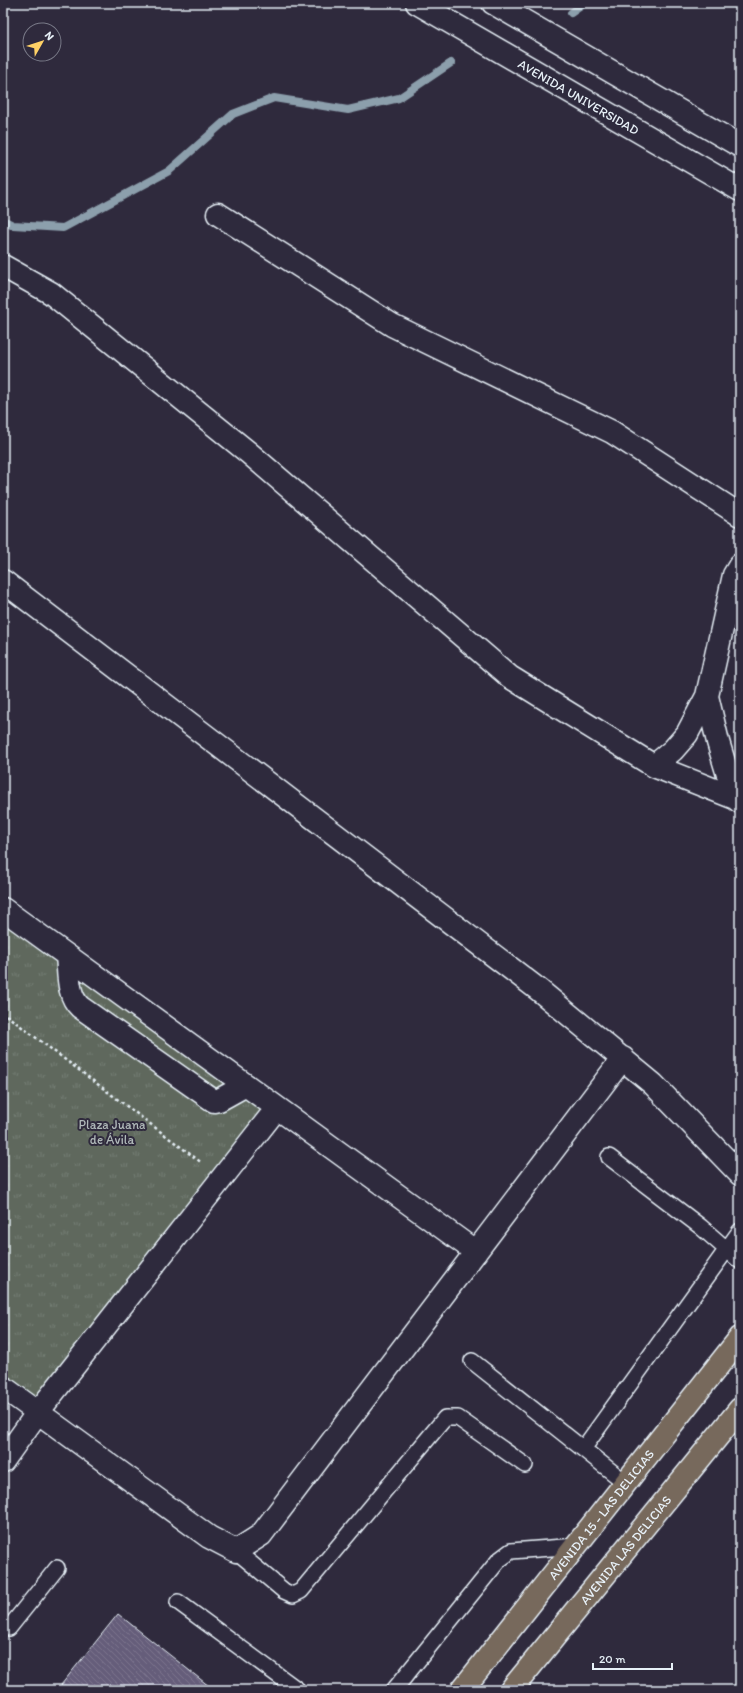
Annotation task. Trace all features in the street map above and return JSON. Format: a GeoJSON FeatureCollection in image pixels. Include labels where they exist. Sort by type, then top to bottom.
{"type":"FeatureCollection","features":[{"type":"Feature","properties":{"kind":"main road","name":"AVENIDA 15 - LAS DELICIAS"},"geometry":{"type":"LineString","coordinates":[[462,1690],[740,1338]]}},
{"type":"Feature","properties":{"kind":"main road","name":"AVENIDA LAS DELICIAS"},"geometry":{"type":"LineString","coordinates":[[511,1690],[740,1409]]}},
{"type":"Feature","properties":{"kind":"street","name":"AVENIDA UNIVERSIDAD"},"geometry":{"type":"LineString","coordinates":[[417,3],[740,190]]}},
{"type":"Feature","properties":{"kind":"street"},"geometry":{"type":"LineString","coordinates":[[493,3],[740,146]]}},
{"type":"Feature","properties":{"kind":"street"},"geometry":{"type":"LineString","coordinates":[[218,214],[392,325],[612,432],[740,515]]}},
{"type":"Feature","properties":{"kind":"street"},"geometry":{"type":"LineString","coordinates":[[3,266],[51,293],[230,438],[510,677],[654,766],[737,800]]}},
{"type":"Feature","properties":{"kind":"street"},"geometry":{"type":"LineString","coordinates":[[654,766],[673,750],[687,734],[707,696],[734,574],[740,565]]}},
{"type":"Feature","properties":{"kind":"street"},"geometry":{"type":"LineString","coordinates":[[3,581],[539,990],[653,1084],[740,1174]]}},
{"type":"Feature","properties":{"kind":"street"},"geometry":{"type":"LineString","coordinates":[[707,696],[718,742],[737,800]]}},
{"type":"Feature","properties":{"kind":"street"},"geometry":{"type":"LineString","coordinates":[[3,909],[476,1252]]}},
{"type":"Feature","properties":{"kind":"street"},"geometry":{"type":"LineString","coordinates":[[67,956],[71,995],[80,1007],[214,1101],[219,1100],[246,1085]]}},
{"type":"Feature","properties":{"kind":"street"},"geometry":{"type":"LineString","coordinates":[[3,1387],[209,1537],[236,1551],[261,1535],[623,1058]]}},
{"type":"Feature","properties":{"kind":"street"},"geometry":{"type":"LineString","coordinates":[[3,1461],[38,1412],[277,1108]]}},
{"type":"Feature","properties":{"kind":"lane"},"geometry":{"type":"LineString","coordinates":[[609,1157],[701,1227],[740,1261]]}},
{"type":"Feature","properties":{"kind":"lane"},"geometry":{"type":"LineString","coordinates":[[582,1449],[740,1231]]}},
{"type":"Feature","properties":{"kind":"lane"},"geometry":{"type":"LineString","coordinates":[[472,1361],[626,1483]]}},
{"type":"Feature","properties":{"kind":"lane"},"geometry":{"type":"LineString","coordinates":[[236,1551],[284,1591],[293,1595],[301,1591],[446,1418],[458,1418],[525,1466]]}},
{"type":"Feature","properties":{"kind":"lane"},"geometry":{"type":"LineString","coordinates":[[394,1690],[499,1560],[511,1551],[577,1546]]}},
{"type":"Feature","properties":{"kind":"lane"},"geometry":{"type":"LineString","coordinates":[[5,1629],[57,1568]]}},
{"type":"Feature","properties":{"kind":"lane"},"geometry":{"type":"LineString","coordinates":[[178,1602],[298,1690]]}},
{"type":"Feature","properties":{"kind":"path"},"geometry":{"type":"LineString","coordinates":[[3,1012],[204,1164]]}},
{"type":"Feature","properties":{"kind":"path"},"geometry":{"type":"LineString","coordinates":[[3,1019],[6,1015]]}},
{"type":"Feature","properties":{"kind":"green space","name":"Plaza Juana de Ávila"},"geometry":{"type":"Polygon","coordinates":[[[3,916],[269,1110],[38,1405],[3,1380],[3,916]]]}},
{"type":"Feature","properties":{"kind":"building"},"geometry":{"type":"Polygon","coordinates":[[[118,1614],[214,1690],[57,1690],[118,1614]]]}},
{"type":"Feature","properties":{"kind":"waterway"},"geometry":{"type":"LineString","coordinates":[[571,13],[585,3]]}},
{"type":"Feature","properties":{"kind":"waterway"},"geometry":{"type":"LineString","coordinates":[[3,220],[13,225],[63,228],[169,171],[233,114],[274,98],[348,110],[399,98],[451,63]]}}]}
